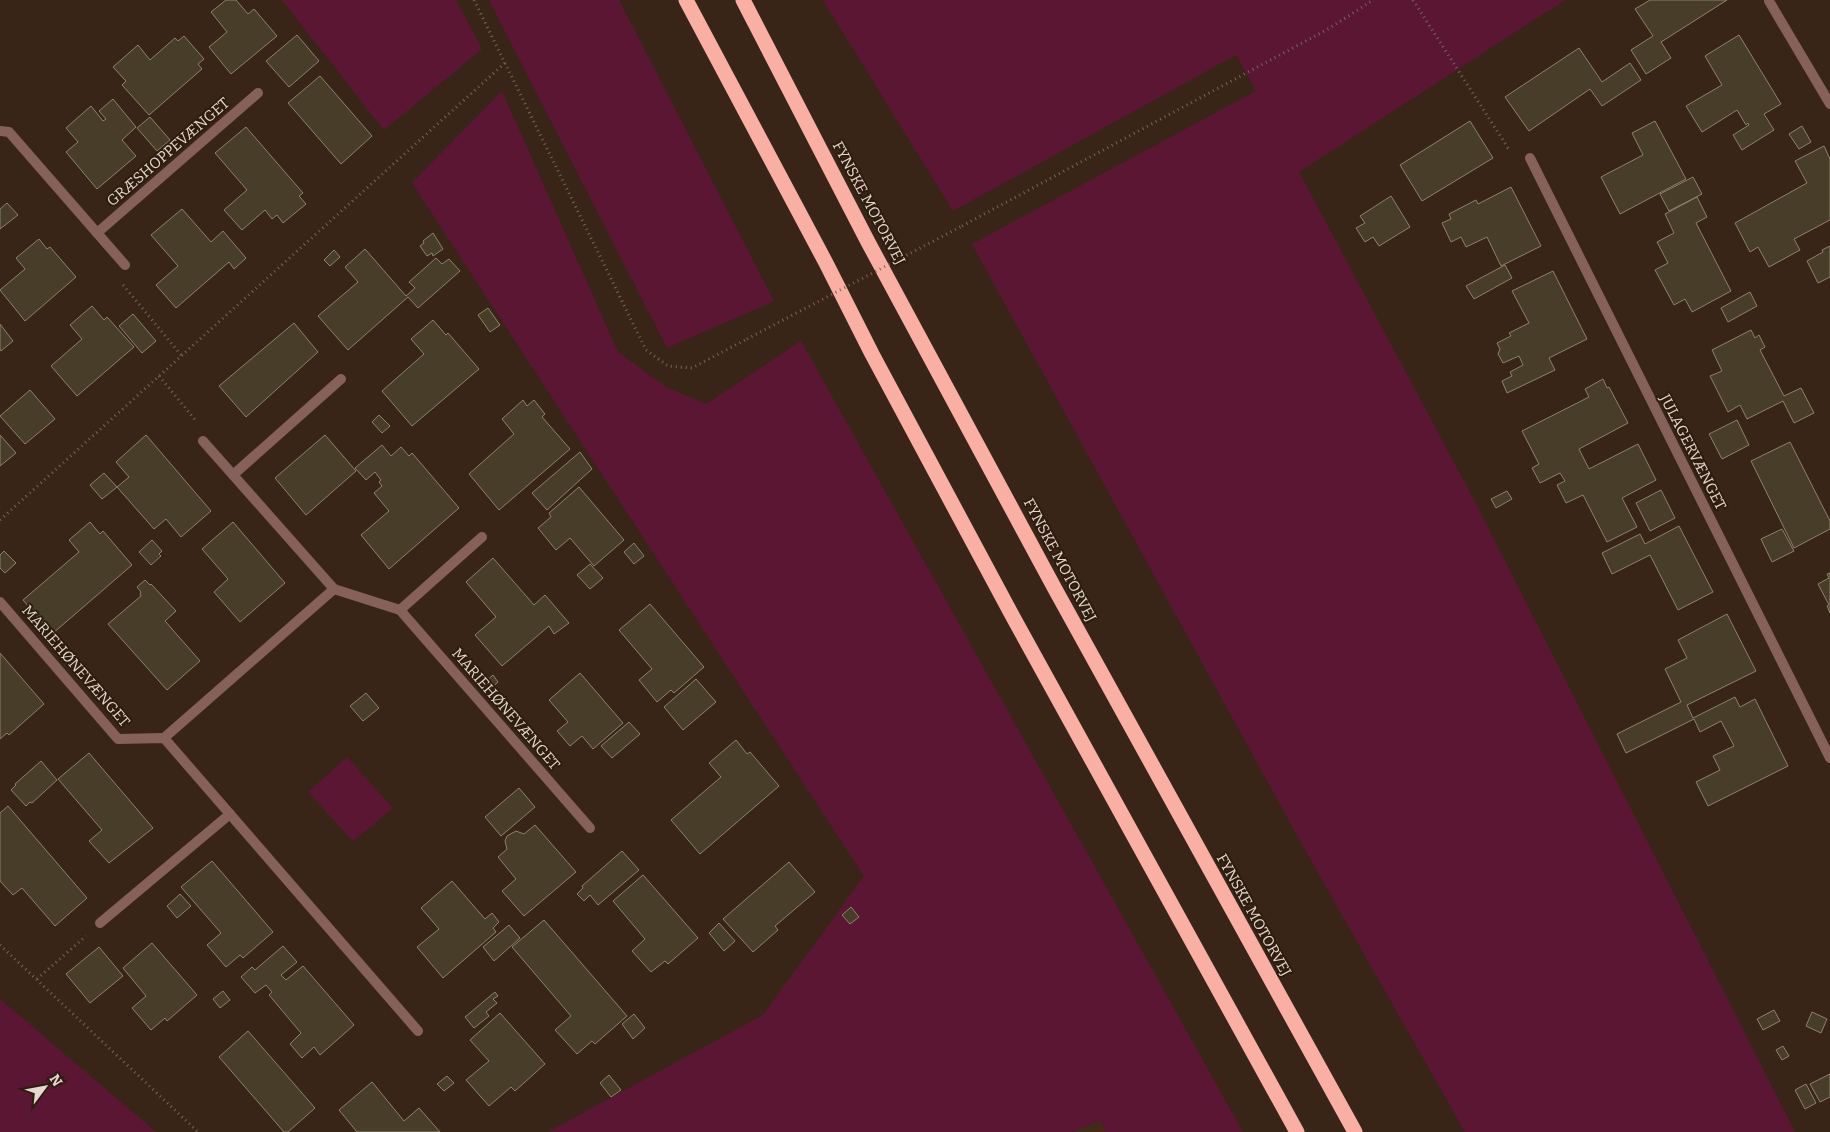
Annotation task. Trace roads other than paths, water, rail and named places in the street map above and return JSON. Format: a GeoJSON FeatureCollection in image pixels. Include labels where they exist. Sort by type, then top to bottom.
{"type":"FeatureCollection","features":[{"type":"Feature","properties":{"kind":"highway"},"geometry":{"type":"LineString","coordinates":[[686,0],[826,263],[872,354],[1009,608],[1297,1132]]}},
{"type":"Feature","properties":{"kind":"highway","name":"FYNSKE MOTORVEJ"},"geometry":{"type":"LineString","coordinates":[[744,0],[868,242],[1055,589],[1355,1132]]}},
{"type":"Feature","properties":{"kind":"street"},"geometry":{"type":"LineString","coordinates":[[1769,1],[1830,104]]}},
{"type":"Feature","properties":{"kind":"street","name":"GRÆSHOPPEVÆNGET"},"geometry":{"type":"LineString","coordinates":[[98,232],[258,93]]}},
{"type":"Feature","properties":{"kind":"street"},"geometry":{"type":"LineString","coordinates":[[0,131],[9,132],[125,265]]}},
{"type":"Feature","properties":{"kind":"street","name":"JULAGERVÆNGET"},"geometry":{"type":"LineString","coordinates":[[1530,158],[1830,758]]}},
{"type":"Feature","properties":{"kind":"street"},"geometry":{"type":"LineString","coordinates":[[233,474],[340,380]]}},
{"type":"Feature","properties":{"kind":"street"},"geometry":{"type":"LineString","coordinates":[[203,441],[334,589],[400,610],[482,537]]}},
{"type":"Feature","properties":{"kind":"street"},"geometry":{"type":"LineString","coordinates":[[334,589],[164,738],[418,1031]]}},
{"type":"Feature","properties":{"kind":"street","name":"MARIEHØNEVÆNGET"},"geometry":{"type":"LineString","coordinates":[[0,602],[118,739],[164,738]]}},
{"type":"Feature","properties":{"kind":"street","name":"MARIEHØNEVÆNGET"},"geometry":{"type":"LineString","coordinates":[[400,610],[590,828]]}},
{"type":"Feature","properties":{"kind":"street"},"geometry":{"type":"LineString","coordinates":[[100,924],[230,814]]}}]}
